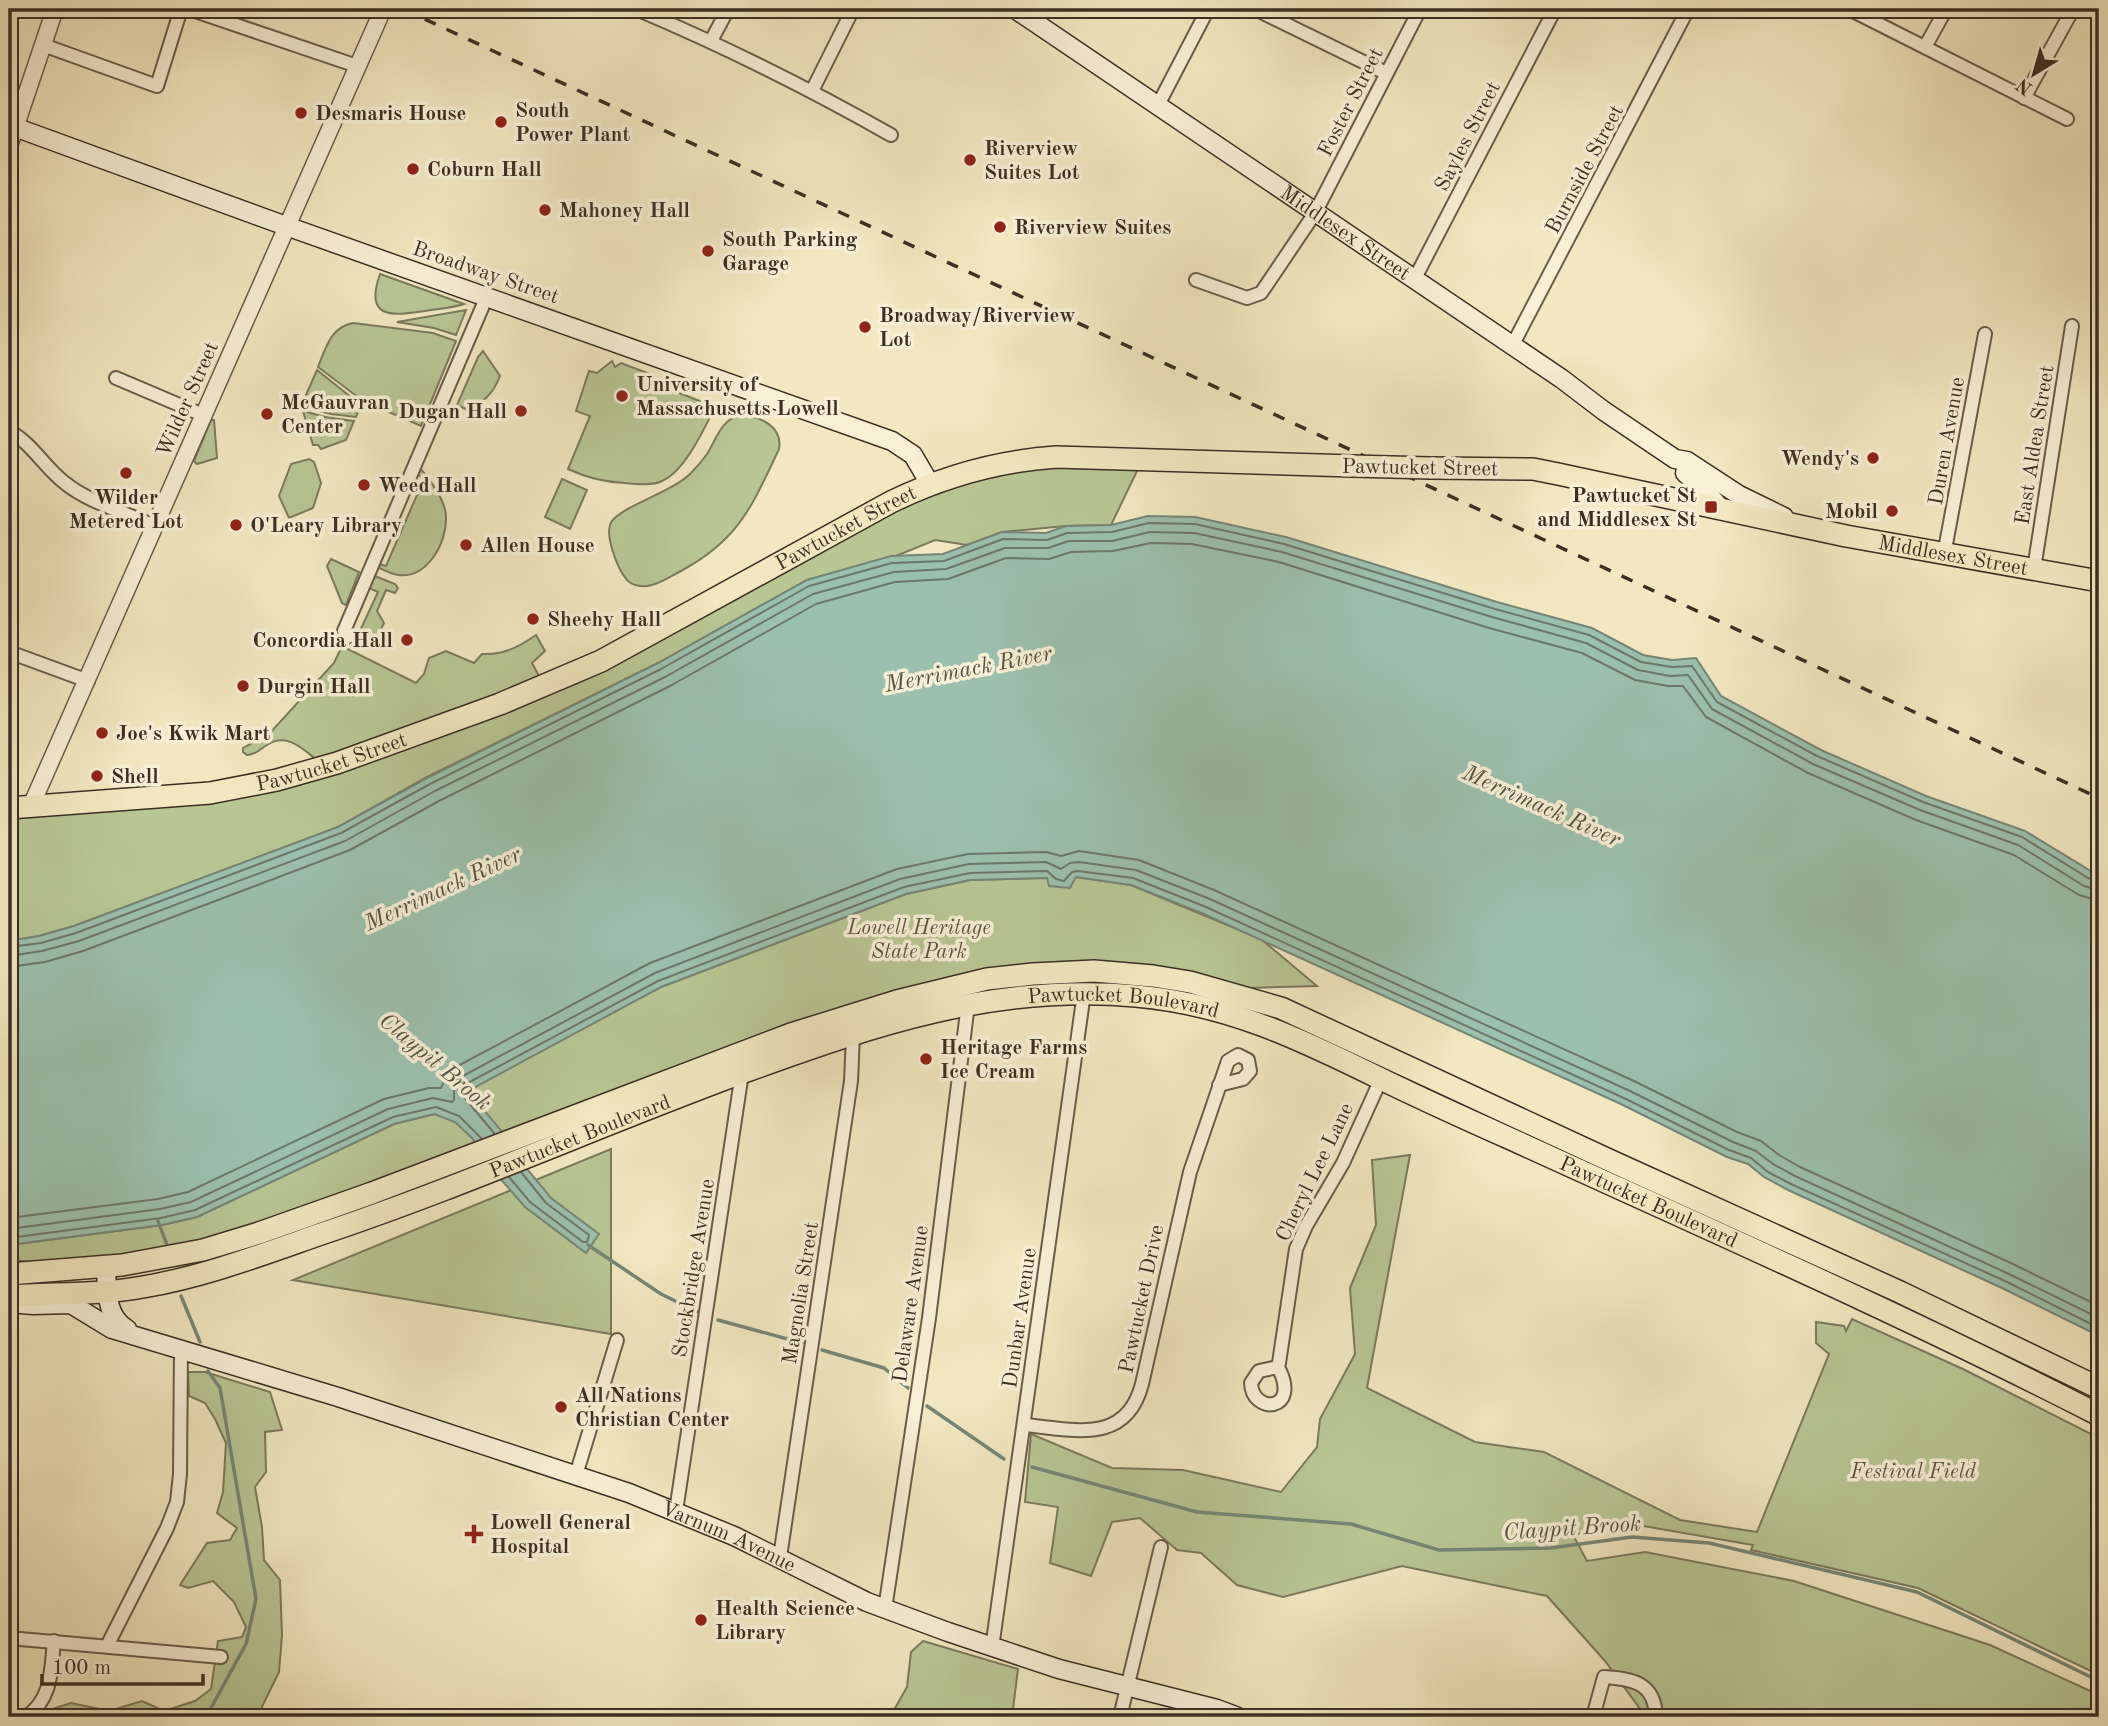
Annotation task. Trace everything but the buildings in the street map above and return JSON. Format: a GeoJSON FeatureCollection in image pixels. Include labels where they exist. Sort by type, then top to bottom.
{"type":"FeatureCollection","features":[{"type":"Feature","properties":{"kind":"main road","name":"Middlesex Street"},"geometry":{"type":"LineString","coordinates":[[1015,9],[1675,459],[1687,461],[1739,495],[1806,527]]}},
{"type":"Feature","properties":{"kind":"main road","name":"Broadway Street"},"geometry":{"type":"LineString","coordinates":[[12,126],[285,226],[892,441],[913,455],[930,484]]}},
{"type":"Feature","properties":{"kind":"main road","name":"Pawtucket Street"},"geometry":{"type":"LineString","coordinates":[[9,808],[182,796],[244,787],[337,763],[551,684],[601,661],[843,528],[930,484],[990,466],[1056,457],[1533,470],[1588,479],[1722,510]]}},
{"type":"Feature","properties":{"kind":"main road","name":"Middlesex Street"},"geometry":{"type":"LineString","coordinates":[[1675,459],[1679,469],[1703,488],[1722,510],[1944,555],[2099,581]]}},
{"type":"Feature","properties":{"kind":"main road","name":"Pawtucket Boulevard"},"geometry":{"type":"LineString","coordinates":[[106,1266],[162,1258],[216,1246],[373,1193],[791,1034],[962,984],[1010,976],[1064,972],[1153,976],[1250,997],[1310,1020],[1900,1292],[2099,1388]]}},
{"type":"Feature","properties":{"kind":"main road","name":"Pawtucket Boulevard"},"geometry":{"type":"LineString","coordinates":[[107,1290],[163,1283],[231,1265],[358,1222],[742,1073],[853,1035],[968,1004],[1040,994],[1084,993],[1163,999],[1222,1012],[1296,1037],[1381,1079],[1789,1264],[2099,1415]]}},
{"type":"Feature","properties":{"kind":"main road","name":"Varnum Avenue"},"geometry":{"type":"LineString","coordinates":[[106,1266],[112,1316],[118,1324],[136,1335]]}},
{"type":"Feature","properties":{"kind":"main road"},"geometry":{"type":"LineString","coordinates":[[9,1274],[106,1266]]}},
{"type":"Feature","properties":{"kind":"main road"},"geometry":{"type":"LineString","coordinates":[[9,1296],[63,1295],[107,1290]]}},
{"type":"Feature","properties":{"kind":"main road"},"geometry":{"type":"LineString","coordinates":[[96,1318],[96,1304],[107,1290]]}},
{"type":"Feature","properties":{"kind":"main road","name":"Varnum Avenue"},"geometry":{"type":"LineString","coordinates":[[9,1303],[33,1306],[71,1304],[111,1329],[181,1348],[407,1419],[676,1511],[780,1557],[885,1609],[992,1648],[1059,1669],[1217,1709],[1238,1717]]}},
{"type":"Feature","properties":{"kind":"street"},"geometry":{"type":"LineString","coordinates":[[9,146],[12,126],[55,9]]}},
{"type":"Feature","properties":{"kind":"street"},"geometry":{"type":"LineString","coordinates":[[43,45],[157,86],[181,9]]}},
{"type":"Feature","properties":{"kind":"street"},"geometry":{"type":"LineString","coordinates":[[189,9],[356,66]]}},
{"type":"Feature","properties":{"kind":"street"},"geometry":{"type":"LineString","coordinates":[[636,9],[711,41],[812,91],[891,135]]}},
{"type":"Feature","properties":{"kind":"street"},"geometry":{"type":"LineString","coordinates":[[711,41],[728,9]]}},
{"type":"Feature","properties":{"kind":"street"},"geometry":{"type":"LineString","coordinates":[[812,91],[853,9]]}},
{"type":"Feature","properties":{"kind":"street"},"geometry":{"type":"LineString","coordinates":[[1158,105],[1208,9]]}},
{"type":"Feature","properties":{"kind":"street"},"geometry":{"type":"LineString","coordinates":[[1255,9],[1386,73]]}},
{"type":"Feature","properties":{"kind":"street","name":"Foster Street"},"geometry":{"type":"LineString","coordinates":[[1196,280],[1247,298],[1254,298],[1261,293],[1315,213],[1420,9]]}},
{"type":"Feature","properties":{"kind":"street","name":"Sayles Street"},"geometry":{"type":"LineString","coordinates":[[1414,281],[1555,9]]}},
{"type":"Feature","properties":{"kind":"street","name":"Burnside Street"},"geometry":{"type":"LineString","coordinates":[[1512,346],[1688,9]]}},
{"type":"Feature","properties":{"kind":"street"},"geometry":{"type":"LineString","coordinates":[[1849,9],[2067,119]]}},
{"type":"Feature","properties":{"kind":"street"},"geometry":{"type":"LineString","coordinates":[[1926,47],[1946,9]]}},
{"type":"Feature","properties":{"kind":"street"},"geometry":{"type":"LineString","coordinates":[[2024,98],[2073,9]]}},
{"type":"Feature","properties":{"kind":"street","name":"Wilder Street"},"geometry":{"type":"LineString","coordinates":[[31,806],[380,15]]}},
{"type":"Feature","properties":{"kind":"street"},"geometry":{"type":"LineString","coordinates":[[348,637],[344,631],[487,296]]}},
{"type":"Feature","properties":{"kind":"street","name":"East Aldea Street"},"geometry":{"type":"LineString","coordinates":[[2034,569],[2072,327]]}},
{"type":"Feature","properties":{"kind":"street","name":"Duren Avenue"},"geometry":{"type":"LineString","coordinates":[[1944,555],[1985,334]]}},
{"type":"Feature","properties":{"kind":"street"},"geometry":{"type":"LineString","coordinates":[[117,378],[203,415]]}},
{"type":"Feature","properties":{"kind":"street"},"geometry":{"type":"LineString","coordinates":[[9,432],[26,442],[46,467],[68,486],[154,526]]}},
{"type":"Feature","properties":{"kind":"street"},"geometry":{"type":"LineString","coordinates":[[9,652],[88,681]]}},
{"type":"Feature","properties":{"kind":"street","name":"Dunbar Avenue"},"geometry":{"type":"LineString","coordinates":[[992,1648],[1084,993]]}},
{"type":"Feature","properties":{"kind":"street","name":"Delaware Avenue"},"geometry":{"type":"LineString","coordinates":[[885,1609],[929,1318],[968,1004]]}},
{"type":"Feature","properties":{"kind":"street","name":"Magnolia Street"},"geometry":{"type":"LineString","coordinates":[[780,1557],[851,1082],[853,1035]]}},
{"type":"Feature","properties":{"kind":"street","name":"Stockbridge Avenue"},"geometry":{"type":"LineString","coordinates":[[676,1511],[742,1073]]}},
{"type":"Feature","properties":{"kind":"street","name":"Cheryl Lee Lane"},"geometry":{"type":"LineString","coordinates":[[1278,1367],[1296,1249],[1306,1226],[1343,1163],[1381,1079]]}},
{"type":"Feature","properties":{"kind":"street","name":"Pawtucket Drive"},"geometry":{"type":"LineString","coordinates":[[1024,1425],[1086,1430],[1106,1428],[1123,1419],[1136,1404],[1187,1182],[1220,1085]]}},
{"type":"Feature","properties":{"kind":"street"},"geometry":{"type":"LineString","coordinates":[[576,1475],[617,1340]]}},
{"type":"Feature","properties":{"kind":"street"},"geometry":{"type":"LineString","coordinates":[[107,1646],[143,1578],[177,1502],[180,1474],[181,1348]]}},
{"type":"Feature","properties":{"kind":"street"},"geometry":{"type":"LineString","coordinates":[[1120,1717],[1161,1547]]}},
{"type":"Feature","properties":{"kind":"street"},"geometry":{"type":"LineString","coordinates":[[9,1638],[221,1657]]}},
{"type":"Feature","properties":{"kind":"street"},"geometry":{"type":"LineString","coordinates":[[26,1717],[47,1693],[54,1642]]}},
{"type":"Feature","properties":{"kind":"street"},"geometry":{"type":"LineString","coordinates":[[1593,1717],[1604,1677],[1632,1679],[1642,1686],[1653,1698],[1656,1717]]}},
{"type":"Feature","properties":{"kind":"green space"},"geometry":{"type":"Polygon","coordinates":[[[380,274],[464,304],[413,313],[384,311],[378,307],[376,299],[380,274]]]}},
{"type":"Feature","properties":{"kind":"green space"},"geometry":{"type":"Polygon","coordinates":[[[466,310],[456,335],[434,328],[397,322],[466,310]]]}},
{"type":"Feature","properties":{"kind":"green space"},"geometry":{"type":"Polygon","coordinates":[[[353,323],[433,333],[456,341],[421,426],[363,401],[318,367],[334,333],[353,323]]]}},
{"type":"Feature","properties":{"kind":"green space"},"geometry":{"type":"Polygon","coordinates":[[[483,351],[500,376],[487,397],[465,409],[457,405],[483,351]]]}},
{"type":"Feature","properties":{"kind":"green space"},"geometry":{"type":"Polygon","coordinates":[[[612,361],[615,367],[621,363],[650,374],[649,381],[715,407],[686,459],[662,481],[654,484],[610,482],[568,469],[590,416],[576,411],[589,371],[597,373],[612,361]]]}},
{"type":"Feature","properties":{"kind":"green space"},"geometry":{"type":"Polygon","coordinates":[[[317,370],[361,405],[356,417],[301,406],[317,370]]]}},
{"type":"Feature","properties":{"kind":"green space"},"geometry":{"type":"Polygon","coordinates":[[[303,411],[354,421],[346,440],[321,449],[318,445],[313,445],[303,411]]]}},
{"type":"Feature","properties":{"kind":"green space"},"geometry":{"type":"Polygon","coordinates":[[[740,415],[769,424],[778,435],[779,441],[779,449],[742,520],[717,547],[681,571],[651,585],[631,583],[623,575],[610,542],[612,521],[690,474],[707,454],[724,425],[740,415]]]}},
{"type":"Feature","properties":{"kind":"green space"},"geometry":{"type":"Polygon","coordinates":[[[211,420],[214,420],[217,458],[197,464],[194,461],[211,420]]]}},
{"type":"Feature","properties":{"kind":"green space"},"geometry":{"type":"Polygon","coordinates":[[[309,459],[314,462],[321,483],[313,508],[289,518],[279,496],[291,464],[309,459]]]}},
{"type":"Feature","properties":{"kind":"green space"},"geometry":{"type":"Polygon","coordinates":[[[1041,467],[1138,469],[1111,525],[1002,532],[967,545],[935,540],[896,556],[807,580],[658,663],[427,777],[338,827],[74,926],[9,941],[9,817],[133,807],[519,705],[578,683],[611,667],[906,505],[994,474],[1041,467]]]}},
{"type":"Feature","properties":{"kind":"green space"},"geometry":{"type":"Polygon","coordinates":[[[420,468],[433,485],[445,511],[443,538],[433,557],[418,571],[408,575],[395,574],[377,567],[379,564],[386,566],[424,479],[417,474],[420,468]]]}},
{"type":"Feature","properties":{"kind":"green space"},"geometry":{"type":"Polygon","coordinates":[[[562,479],[587,490],[570,529],[545,517],[562,479]]]}},
{"type":"Feature","properties":{"kind":"green space"},"geometry":{"type":"Polygon","coordinates":[[[331,559],[359,572],[346,605],[342,603],[327,566],[331,559]]]}},
{"type":"Feature","properties":{"kind":"green space"},"geometry":{"type":"Polygon","coordinates":[[[375,576],[395,584],[398,588],[395,593],[386,590],[377,611],[384,623],[375,641],[368,644],[350,635],[350,631],[359,633],[378,592],[369,588],[375,576]]]}},
{"type":"Feature","properties":{"kind":"green space"},"geometry":{"type":"Polygon","coordinates":[[[536,635],[545,651],[532,663],[539,676],[525,685],[318,761],[294,744],[281,740],[274,741],[253,754],[247,755],[243,752],[243,748],[270,733],[334,663],[342,646],[416,683],[424,674],[429,658],[446,651],[474,663],[482,654],[510,649],[536,635]]]}},
{"type":"Feature","properties":{"kind":"green space","name":"Lowell Heritage State Park"},"geometry":{"type":"Polygon","coordinates":[[[1076,877],[1131,885],[1261,939],[1317,986],[1247,988],[999,969],[288,1217],[191,1247],[42,1264],[9,1259],[9,1245],[162,1225],[197,1217],[394,1124],[434,1114],[467,1091],[661,987],[906,894],[970,880],[1076,877]]]}},
{"type":"Feature","properties":{"kind":"green space"},"geometry":{"type":"Polygon","coordinates":[[[611,1149],[611,1334],[293,1280],[611,1149]]]}},
{"type":"Feature","properties":{"kind":"green space","name":"Festival Field"},"geometry":{"type":"Polygon","coordinates":[[[1410,1155],[1367,1388],[1475,1442],[1544,1452],[1680,1520],[1757,1532],[1829,1354],[1816,1343],[1816,1322],[1844,1326],[1846,1331],[1852,1319],[1963,1369],[2099,1438],[2099,1675],[1918,1588],[1751,1550],[1753,1545],[1626,1523],[1573,1535],[1587,1561],[1645,1552],[1794,1581],[1990,1645],[2099,1695],[2099,1717],[1646,1717],[1605,1661],[1547,1596],[1402,1566],[1283,1597],[1237,1585],[1201,1553],[1177,1550],[1140,1518],[1112,1522],[1091,1576],[1050,1563],[1058,1507],[1025,1502],[1031,1434],[1112,1468],[1183,1470],[1281,1492],[1317,1447],[1320,1419],[1355,1354],[1350,1288],[1376,1225],[1372,1160],[1410,1155]]]}},
{"type":"Feature","properties":{"kind":"green space"},"geometry":{"type":"Polygon","coordinates":[[[188,1372],[205,1372],[270,1392],[282,1430],[265,1432],[266,1472],[255,1487],[264,1560],[280,1580],[282,1635],[279,1672],[257,1717],[37,1717],[43,1712],[71,1703],[109,1711],[142,1701],[164,1711],[195,1701],[211,1689],[218,1641],[242,1637],[246,1627],[234,1602],[213,1581],[188,1588],[180,1585],[207,1543],[230,1540],[237,1528],[217,1513],[223,1492],[226,1443],[205,1403],[189,1396],[188,1372]]]}},
{"type":"Feature","properties":{"kind":"green space"},"geometry":{"type":"Polygon","coordinates":[[[923,1641],[1018,1669],[1012,1717],[890,1717],[907,1687],[911,1652],[923,1641]]]}},
{"type":"Feature","properties":{"kind":"water","name":"Merrimack River"},"geometry":{"type":"Polygon","coordinates":[[[1148,516],[1195,517],[1286,537],[1497,602],[1592,628],[1643,655],[1672,660],[1696,658],[1721,696],[1821,750],[1926,796],[2025,831],[2099,876],[2099,1336],[2002,1288],[1788,1190],[1764,1177],[1748,1164],[1727,1157],[1623,1105],[1204,914],[1131,885],[1076,877],[1070,888],[1049,886],[1047,878],[970,880],[906,894],[661,987],[468,1091],[514,1146],[527,1169],[551,1198],[599,1234],[586,1253],[525,1207],[498,1176],[472,1138],[455,1122],[434,1114],[394,1124],[197,1217],[162,1225],[9,1245],[9,941],[74,926],[338,827],[427,778],[658,663],[807,580],[891,556],[943,554],[1002,532],[1046,533],[1066,526],[1111,525],[1148,516]]]}},
{"type":"Feature","properties":{"kind":"waterway"},"geometry":{"type":"LineString","coordinates":[[158,1221],[167,1245]]}},
{"type":"Feature","properties":{"kind":"waterway","name":"Claypit Brook"},"geometry":{"type":"LineString","coordinates":[[588,1245],[661,1294],[700,1313]]}},
{"type":"Feature","properties":{"kind":"waterway"},"geometry":{"type":"LineString","coordinates":[[181,1296],[200,1342]]}},
{"type":"Feature","properties":{"kind":"waterway","name":"Claypit Brook"},"geometry":{"type":"LineString","coordinates":[[718,1320],[802,1343]]}},
{"type":"Feature","properties":{"kind":"waterway","name":"Claypit Brook"},"geometry":{"type":"LineString","coordinates":[[822,1350],[884,1368],[908,1388]]}},
{"type":"Feature","properties":{"kind":"waterway"},"geometry":{"type":"LineString","coordinates":[[206,1717],[246,1644],[256,1599],[220,1388],[208,1371]]}},
{"type":"Feature","properties":{"kind":"waterway","name":"Claypit Brook"},"geometry":{"type":"LineString","coordinates":[[927,1406],[1004,1459]]}},
{"type":"Feature","properties":{"kind":"waterway","name":"Claypit Brook"},"geometry":{"type":"LineString","coordinates":[[1032,1467],[1197,1512],[1351,1524],[1439,1550],[1551,1548],[1632,1537],[1709,1543],[1917,1592],[2099,1681]]}},
{"type":"Feature","properties":{"kind":"railway"},"geometry":{"type":"LineString","coordinates":[[403,9],[2099,798]]}},
{"type":"Feature","properties":{"kind":"place","name":"Desmaris House"},"geometry":{"type":"Point","coordinates":[301,113]}},
{"type":"Feature","properties":{"kind":"place","name":"South Power Plant"},"geometry":{"type":"Point","coordinates":[501,122]}},
{"type":"Feature","properties":{"kind":"place","name":"Riverview Suites Lot"},"geometry":{"type":"Point","coordinates":[970,160]}},
{"type":"Feature","properties":{"kind":"place","name":"Coburn Hall"},"geometry":{"type":"Point","coordinates":[413,169]}},
{"type":"Feature","properties":{"kind":"place","name":"Mahoney Hall"},"geometry":{"type":"Point","coordinates":[545,210]}},
{"type":"Feature","properties":{"kind":"place","name":"Riverview Suites"},"geometry":{"type":"Point","coordinates":[1000,227]}},
{"type":"Feature","properties":{"kind":"place","name":"South Parking Garage"},"geometry":{"type":"Point","coordinates":[708,251]}},
{"type":"Feature","properties":{"kind":"place","name":"Broadway/Riverview Lot"},"geometry":{"type":"Point","coordinates":[865,327]}},
{"type":"Feature","properties":{"kind":"place","name":"University of Massachusetts Lowell"},"geometry":{"type":"Point","coordinates":[622,396]}},
{"type":"Feature","properties":{"kind":"place","name":"Dugan Hall"},"geometry":{"type":"Point","coordinates":[521,411]}},
{"type":"Feature","properties":{"kind":"place","name":"McGauvran Center"},"geometry":{"type":"Point","coordinates":[267,414]}},
{"type":"Feature","properties":{"kind":"place","name":"Wendy's"},"geometry":{"type":"Point","coordinates":[1873,458]}},
{"type":"Feature","properties":{"kind":"place","name":"Wilder Metered Lot"},"geometry":{"type":"Point","coordinates":[126,473]}},
{"type":"Feature","properties":{"kind":"place","name":"Weed Hall"},"geometry":{"type":"Point","coordinates":[364,485]}},
{"type":"Feature","properties":{"kind":"place","name":"Pawtucket St and Middlesex St"},"geometry":{"type":"Point","coordinates":[1711,507]}},
{"type":"Feature","properties":{"kind":"place","name":"Mobil"},"geometry":{"type":"Point","coordinates":[1892,511]}},
{"type":"Feature","properties":{"kind":"place","name":"O'Leary Library"},"geometry":{"type":"Point","coordinates":[236,525]}},
{"type":"Feature","properties":{"kind":"place","name":"Allen House"},"geometry":{"type":"Point","coordinates":[466,545]}},
{"type":"Feature","properties":{"kind":"place","name":"Sheehy Hall"},"geometry":{"type":"Point","coordinates":[533,619]}},
{"type":"Feature","properties":{"kind":"place","name":"Concordia Hall"},"geometry":{"type":"Point","coordinates":[407,640]}},
{"type":"Feature","properties":{"kind":"place","name":"Durgin Hall"},"geometry":{"type":"Point","coordinates":[243,686]}},
{"type":"Feature","properties":{"kind":"place","name":"Joe's Kwik Mart"},"geometry":{"type":"Point","coordinates":[102,733]}},
{"type":"Feature","properties":{"kind":"place","name":"Shell"},"geometry":{"type":"Point","coordinates":[97,776]}},
{"type":"Feature","properties":{"kind":"place","name":"Heritage Farms Ice Cream"},"geometry":{"type":"Point","coordinates":[926,1059]}},
{"type":"Feature","properties":{"kind":"place","name":"All Nations Christian Center"},"geometry":{"type":"Point","coordinates":[561,1407]}},
{"type":"Feature","properties":{"kind":"place","name":"Lowell General Hospital"},"geometry":{"type":"Point","coordinates":[474,1534]}},
{"type":"Feature","properties":{"kind":"place","name":"Health Science Library"},"geometry":{"type":"Point","coordinates":[701,1620]}}]}
